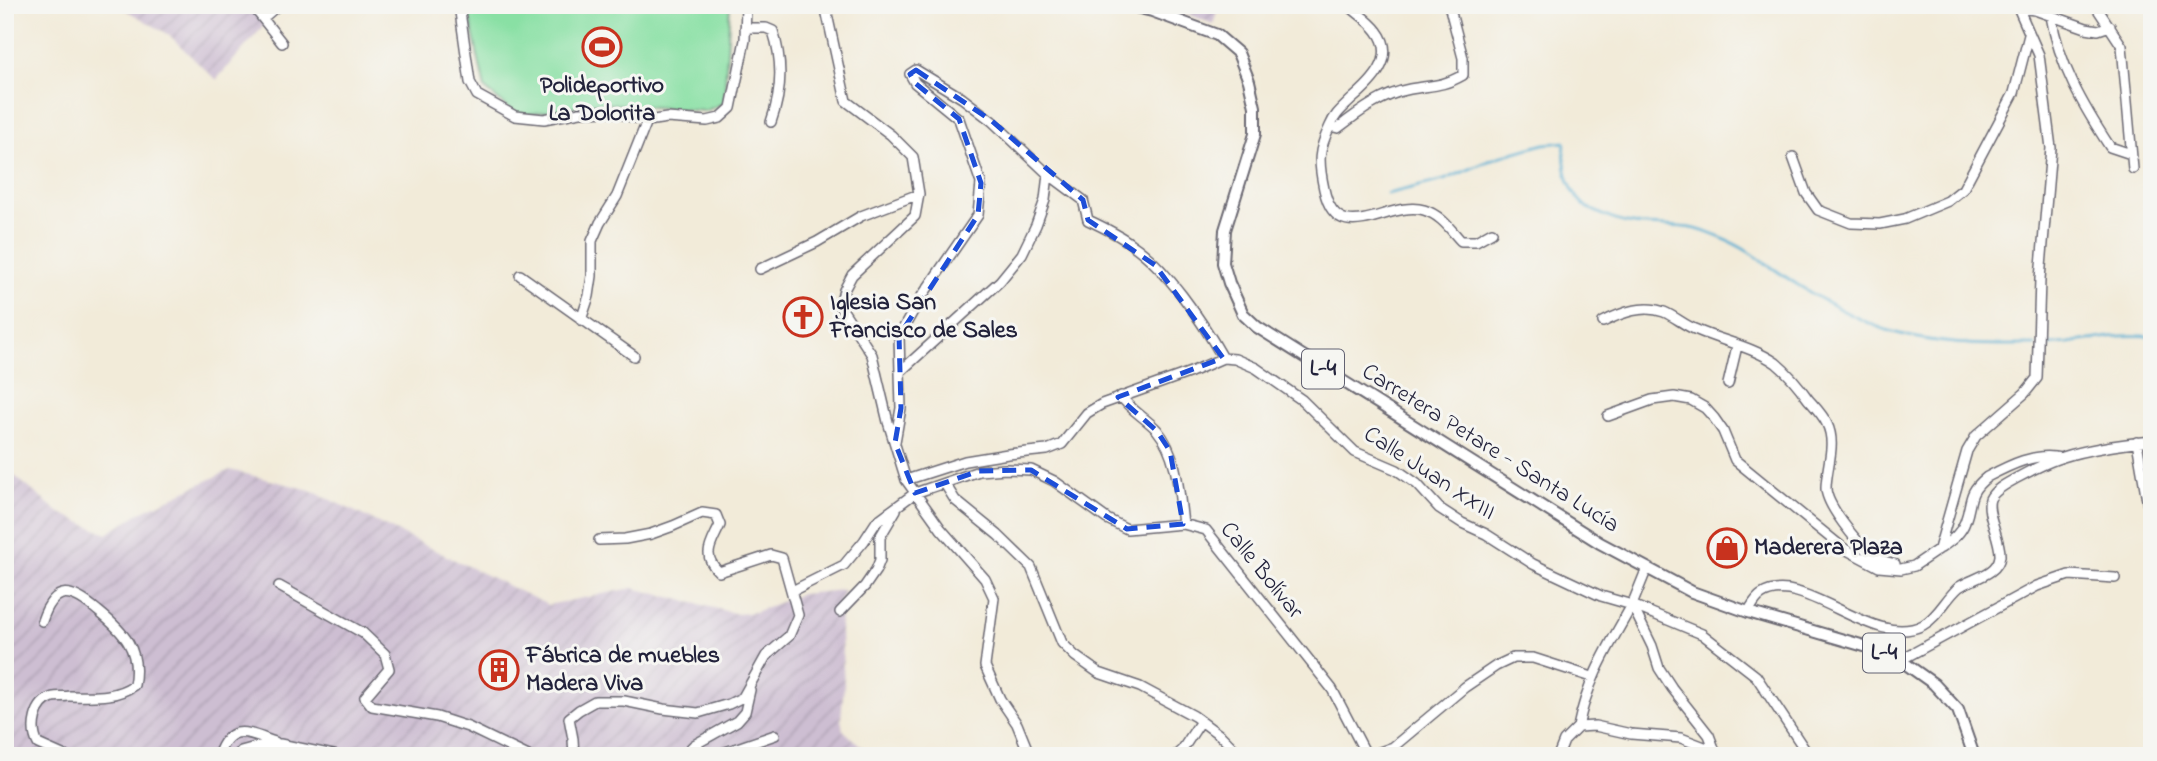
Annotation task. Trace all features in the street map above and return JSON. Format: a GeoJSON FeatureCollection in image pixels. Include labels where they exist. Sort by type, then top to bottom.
{"type":"FeatureCollection","features":[{"type":"Feature","properties":{"kind":"main road","name":"Carretera Petare - Santa Lucía"},"geometry":{"type":"LineString","coordinates":[[1128,5],[1217,35],[1238,53],[1255,107],[1255,134],[1225,230],[1223,263],[1243,314],[1257,327],[1600,543],[1692,592],[1748,612],[1878,650],[1903,662],[1934,684],[1958,710],[1974,756]]}},
{"type":"Feature","properties":{"kind":"street"},"geometry":{"type":"LineString","coordinates":[[252,5],[282,43]]}},
{"type":"Feature","properties":{"kind":"street"},"geometry":{"type":"LineString","coordinates":[[263,19],[278,5]]}},
{"type":"Feature","properties":{"kind":"street"},"geometry":{"type":"LineString","coordinates":[[459,5],[470,82],[477,95],[515,116],[544,120],[580,112],[609,111],[647,121],[667,118],[707,121],[720,118],[732,108],[745,28],[746,5]]}},
{"type":"Feature","properties":{"kind":"street"},"geometry":{"type":"LineString","coordinates":[[825,5],[846,101],[891,135],[914,157],[919,194],[915,216],[852,275],[844,290],[841,306],[872,355],[906,480],[941,529],[985,579],[994,598],[985,666],[1000,699],[1017,723],[1030,756]]}},
{"type":"Feature","properties":{"kind":"street"},"geometry":{"type":"LineString","coordinates":[[1348,5],[1376,30],[1385,43],[1386,54],[1376,76],[1335,115],[1321,145],[1320,169],[1326,200],[1333,212],[1353,221],[1409,209],[1423,209],[1443,220],[1461,241],[1476,241],[1492,232]]}},
{"type":"Feature","properties":{"kind":"street"},"geometry":{"type":"LineString","coordinates":[[1330,126],[1338,128],[1377,101],[1409,89],[1440,86],[1463,75],[1463,58],[1449,5]]}},
{"type":"Feature","properties":{"kind":"street"},"geometry":{"type":"LineString","coordinates":[[2095,5],[2122,46],[2133,169]]}},
{"type":"Feature","properties":{"kind":"street"},"geometry":{"type":"LineString","coordinates":[[2018,7],[2098,30],[2110,26]]}},
{"type":"Feature","properties":{"kind":"street"},"geometry":{"type":"LineString","coordinates":[[1939,549],[1967,451],[1976,436],[2025,393],[2036,378],[2040,279],[2051,148],[2039,55],[2018,7]]}},
{"type":"Feature","properties":{"kind":"street"},"geometry":{"type":"LineString","coordinates":[[2051,16],[2054,38],[2066,72],[2099,130],[2110,147],[2131,154]]}},
{"type":"Feature","properties":{"kind":"street"},"geometry":{"type":"LineString","coordinates":[[745,28],[766,27],[773,32],[778,48],[779,101],[771,122]]}},
{"type":"Feature","properties":{"kind":"street"},"geometry":{"type":"LineString","coordinates":[[1793,157],[1805,192],[1818,210],[1851,223],[1881,224],[1905,219],[1948,201],[1963,189],[2014,93],[2029,34]]}},
{"type":"Feature","properties":{"kind":"street"},"geometry":{"type":"LineString","coordinates":[[895,443],[901,408],[899,335],[920,299],[978,215],[981,183],[959,119],[915,82],[910,74],[916,70],[962,97],[992,121],[1048,174],[1083,200],[1088,220],[1133,244],[1156,265],[1193,310],[1223,358],[1121,396],[1087,413],[1062,444],[1046,450],[965,461],[906,480]]}},
{"type":"Feature","properties":{"kind":"street"},"geometry":{"type":"LineString","coordinates":[[581,320],[592,276],[592,241],[617,196],[647,121]]}},
{"type":"Feature","properties":{"kind":"street"},"geometry":{"type":"LineString","coordinates":[[901,371],[1000,281],[1023,254],[1045,200],[1048,174]]}},
{"type":"Feature","properties":{"kind":"street"},"geometry":{"type":"LineString","coordinates":[[760,269],[817,242],[861,216],[919,194]]}},
{"type":"Feature","properties":{"kind":"street"},"geometry":{"type":"LineString","coordinates":[[520,275],[634,356]]}},
{"type":"Feature","properties":{"kind":"street"},"geometry":{"type":"LineString","coordinates":[[1602,323],[1626,312],[1656,310],[1691,328],[1777,364],[1801,388],[1830,431],[1826,489],[1837,513],[1877,558],[1892,564],[1914,566]]}},
{"type":"Feature","properties":{"kind":"street"},"geometry":{"type":"LineString","coordinates":[[1728,384],[1737,346]]}},
{"type":"Feature","properties":{"kind":"street","name":"Calle Juan XXIII"},"geometry":{"type":"LineString","coordinates":[[1223,358],[1235,359],[1256,368],[1302,400],[1355,452],[1397,470],[1417,484],[1439,508],[1533,564],[1601,596],[1632,605],[1702,634],[1756,676],[1809,756]]}},
{"type":"Feature","properties":{"kind":"street"},"geometry":{"type":"LineString","coordinates":[[1121,396],[1125,403],[1157,431],[1170,451],[1183,524]]}},
{"type":"Feature","properties":{"kind":"street"},"geometry":{"type":"LineString","coordinates":[[1608,416],[1642,402],[1663,398],[1681,397],[1696,402],[1709,412],[1719,425],[1735,460],[1843,548],[1879,567],[1902,569],[1914,566],[1939,549],[1962,528],[1971,496],[1980,482],[1987,477],[2037,456],[2061,458]]}},
{"type":"Feature","properties":{"kind":"street"},"geometry":{"type":"LineString","coordinates":[[1748,612],[1761,595],[1783,590],[1814,598],[1880,626],[1899,629],[1923,625],[1957,589],[1989,573],[1998,562],[1999,544],[1990,508],[1990,499],[1995,492],[2015,479],[2061,458],[2152,441]]}},
{"type":"Feature","properties":{"kind":"street"},"geometry":{"type":"LineString","coordinates":[[2137,442],[2148,506],[2152,513]]}},
{"type":"Feature","properties":{"kind":"street","name":"Calle Bolívar"},"geometry":{"type":"LineString","coordinates":[[915,493],[979,471],[1031,470],[1054,481],[1107,519],[1127,529],[1183,524],[1206,530],[1332,688],[1368,756]]}},
{"type":"Feature","properties":{"kind":"street"},"geometry":{"type":"LineString","coordinates":[[945,484],[955,500],[998,535],[1031,567],[1062,643],[1075,656],[1099,673],[1140,687],[1201,721],[1241,756]]}},
{"type":"Feature","properties":{"kind":"street"},"geometry":{"type":"LineString","coordinates":[[792,591],[844,565],[877,520],[915,493]]}},
{"type":"Feature","properties":{"kind":"street"},"geometry":{"type":"LineString","coordinates":[[841,612],[876,570],[880,560],[880,537],[899,506]]}},
{"type":"Feature","properties":{"kind":"street"},"geometry":{"type":"LineString","coordinates":[[574,756],[569,718],[595,701],[624,701],[698,713],[743,697],[766,656],[789,636],[798,615],[782,558],[771,555],[719,572],[710,564],[708,555],[720,526],[716,515],[702,513],[651,534],[599,540]]}},
{"type":"Feature","properties":{"kind":"street"},"geometry":{"type":"LineString","coordinates":[[1558,756],[1564,741],[1578,727],[1592,677],[1632,605],[1647,568]]}},
{"type":"Feature","properties":{"kind":"street"},"geometry":{"type":"LineString","coordinates":[[1878,650],[1908,656],[2037,586],[2069,575],[2115,578]]}},
{"type":"Feature","properties":{"kind":"street"},"geometry":{"type":"LineString","coordinates":[[279,586],[363,633],[385,654],[389,669],[365,697],[372,706],[447,720],[468,727],[528,756]]}},
{"type":"Feature","properties":{"kind":"street"},"geometry":{"type":"LineString","coordinates":[[42,621],[47,606],[56,596],[68,594],[81,597],[120,629],[130,645],[137,670],[134,685],[123,693],[52,697],[42,704],[33,723],[33,735],[38,744],[65,756]]}},
{"type":"Feature","properties":{"kind":"street"},"geometry":{"type":"LineString","coordinates":[[1632,605],[1652,646],[1659,668],[1709,735],[1714,753]]}},
{"type":"Feature","properties":{"kind":"street"},"geometry":{"type":"LineString","coordinates":[[1368,756],[1392,747],[1465,687],[1513,658],[1533,658],[1592,677]]}},
{"type":"Feature","properties":{"kind":"street"},"geometry":{"type":"LineString","coordinates":[[683,756],[694,745],[737,721],[744,712],[750,685]]}},
{"type":"Feature","properties":{"kind":"street"},"geometry":{"type":"LineString","coordinates":[[1175,756],[1201,721]]}},
{"type":"Feature","properties":{"kind":"street"},"geometry":{"type":"LineString","coordinates":[[1578,727],[1595,726],[1631,734],[1681,738],[1714,753]]}},
{"type":"Feature","properties":{"kind":"street"},"geometry":{"type":"LineString","coordinates":[[218,756],[223,741],[231,734],[240,732],[280,744],[338,756]]}},
{"type":"Feature","properties":{"kind":"street"},"geometry":{"type":"LineString","coordinates":[[714,756],[775,735]]}},
{"type":"Feature","properties":{"kind":"street"},"geometry":{"type":"LineString","coordinates":[[237,756],[241,751],[280,744]]}},
{"type":"Feature","properties":{"kind":"highlighted area"},"geometry":{"type":"Polygon","coordinates":[[[916,70],[992,121],[1083,200],[1088,220],[1155,265],[1223,358],[1118,397],[1157,431],[1170,451],[1183,524],[1127,529],[1031,470],[979,471],[915,493],[895,443],[901,408],[899,336],[978,215],[981,183],[959,119],[915,83],[910,74],[916,70]]]}},
{"type":"Feature","properties":{"kind":"shaded area"},"geometry":{"type":"Polygon","coordinates":[[[117,5],[282,5],[216,80],[168,34],[117,5]]]}},
{"type":"Feature","properties":{"kind":"shaded area"},"geometry":{"type":"Polygon","coordinates":[[[1166,5],[1219,5],[1213,24],[1166,5]]]}},
{"type":"Feature","properties":{"kind":"shaded area"},"geometry":{"type":"Polygon","coordinates":[[[5,470],[58,512],[107,534],[141,512],[230,470],[310,490],[548,605],[633,588],[738,614],[755,612],[801,594],[844,590],[839,603],[844,684],[841,719],[843,730],[872,756],[5,756],[5,470]]]}},
{"type":"Feature","properties":{"kind":"green space","name":"Polideportivo La Dolorita"},"geometry":{"type":"Polygon","coordinates":[[[467,5],[730,5],[724,103],[705,111],[597,103],[518,116],[485,89],[467,5]]]}},
{"type":"Feature","properties":{"kind":"waterway"},"geometry":{"type":"LineString","coordinates":[[1387,194],[1444,180],[1498,157],[1544,144],[1565,142],[1565,168],[1573,191],[1584,205],[1603,215],[1638,225],[1696,229],[1721,238],[1751,253],[1832,305],[1893,332],[1946,342],[2035,345]]}},
{"type":"Feature","properties":{"kind":"waterway"},"geometry":{"type":"LineString","coordinates":[[2042,345],[2112,337],[2152,337]]}},
{"type":"Feature","properties":{"kind":"place","name":"Polideportivo La Dolorita"},"geometry":{"type":"Point","coordinates":[602,47]}},
{"type":"Feature","properties":{"kind":"place","name":"Iglesia San Francisco de Sales"},"geometry":{"type":"Point","coordinates":[803,317]}},
{"type":"Feature","properties":{"kind":"place","name":"Maderera Plaza"},"geometry":{"type":"Point","coordinates":[1727,548]}},
{"type":"Feature","properties":{"kind":"place","name":"Fábrica de muebles Madera Viva"},"geometry":{"type":"Point","coordinates":[499,670]}}]}
